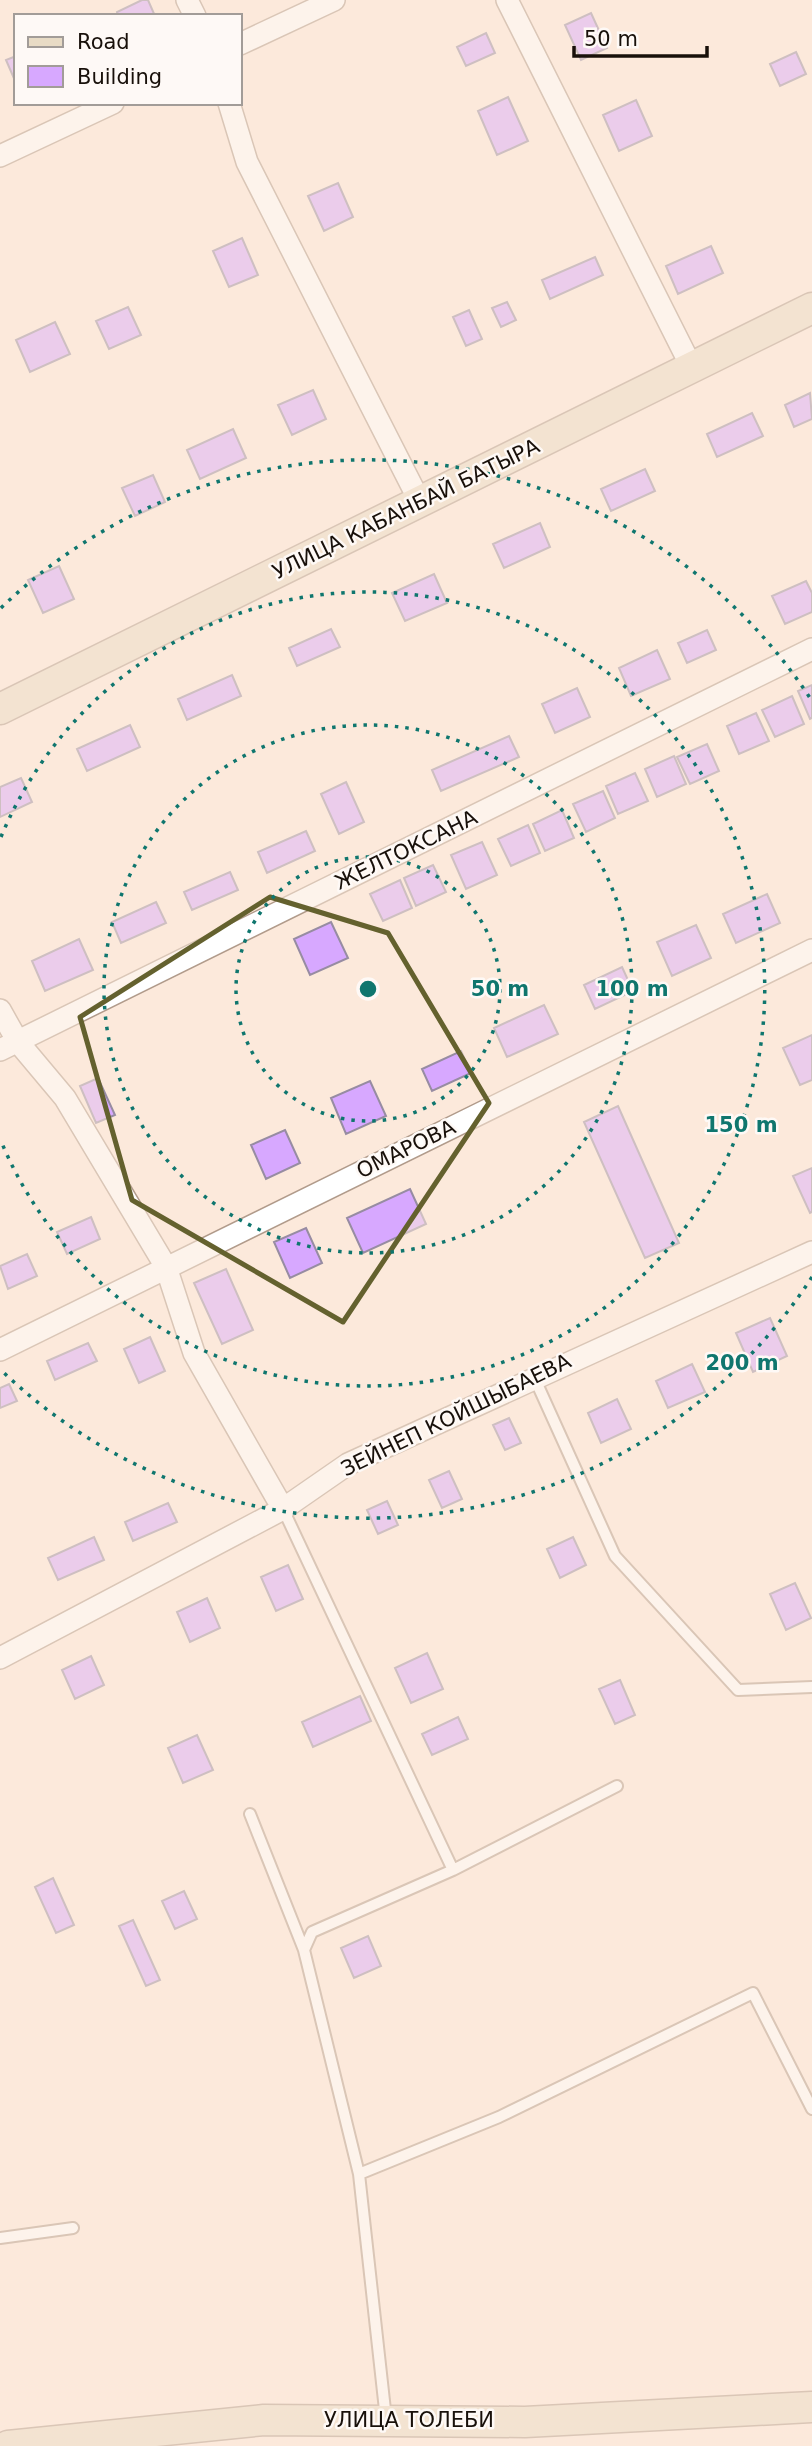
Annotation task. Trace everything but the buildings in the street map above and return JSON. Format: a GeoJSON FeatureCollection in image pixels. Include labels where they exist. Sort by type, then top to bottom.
{"type":"FeatureCollection","features":[{"type":"Feature","properties":{"kind":"street"},"geometry":{"type":"LineString","coordinates":[[242,43],[334,0]]}},
{"type":"Feature","properties":{"kind":"street"},"geometry":{"type":"LineString","coordinates":[[507,0],[692,368]]}},
{"type":"Feature","properties":{"kind":"street"},"geometry":{"type":"LineString","coordinates":[[0,156],[109,105]]}},
{"type":"Feature","properties":{"kind":"street"},"geometry":{"type":"LineString","coordinates":[[230,105],[247,162],[420,502]]}},
{"type":"Feature","properties":{"kind":"street","name":"УЛИЦА КАБАНБАЙ БАТЫРА"},"geometry":{"type":"LineString","coordinates":[[0,709],[812,308]]}},
{"type":"Feature","properties":{"kind":"street","name":"ЖЕЛТОКСАНА"},"geometry":{"type":"LineString","coordinates":[[9,1046],[812,649]]}},
{"type":"Feature","properties":{"kind":"street","name":"ОМАРОВА"},"geometry":{"type":"LineString","coordinates":[[0,1350],[812,950]]}},
{"type":"Feature","properties":{"kind":"street"},"geometry":{"type":"LineString","coordinates":[[0,1010],[9,1046],[65,1098],[166,1266],[194,1353],[283,1509]]}},
{"type":"Feature","properties":{"kind":"street","name":"ЗЕЙНЕП КОЙШЫБАЕВА"},"geometry":{"type":"LineString","coordinates":[[0,1658],[283,1509],[348,1464],[812,1252]]}},
{"type":"Feature","properties":{"kind":"street","name":"УЛИЦА ТОЛЕБИ"},"geometry":{"type":"LineString","coordinates":[[8,2446],[264,2420],[525,2422],[812,2407]]}},
{"type":"Feature","properties":{"kind":"lane"},"geometry":{"type":"LineString","coordinates":[[534,1377],[615,1556],[738,1690],[812,1687]]}},
{"type":"Feature","properties":{"kind":"lane"},"geometry":{"type":"LineString","coordinates":[[283,1509],[453,1870]]}},
{"type":"Feature","properties":{"kind":"lane"},"geometry":{"type":"LineString","coordinates":[[304,1950],[312,1932],[453,1870],[617,1787]]}},
{"type":"Feature","properties":{"kind":"lane"},"geometry":{"type":"LineString","coordinates":[[250,1814],[304,1950],[359,2174],[386,2419]]}},
{"type":"Feature","properties":{"kind":"lane"},"geometry":{"type":"LineString","coordinates":[[359,2174],[499,2117],[753,1993],[812,2109]]}},
{"type":"Feature","properties":{"kind":"lane"},"geometry":{"type":"LineString","coordinates":[[0,2238],[73,2228]]}},
{"type":"Feature","properties":{"kind":"highlighted area"},"geometry":{"type":"Polygon","coordinates":[[[270,897],[388,933],[489,1103],[343,1322],[132,1200],[80,1017],[270,897]]]}}]}
